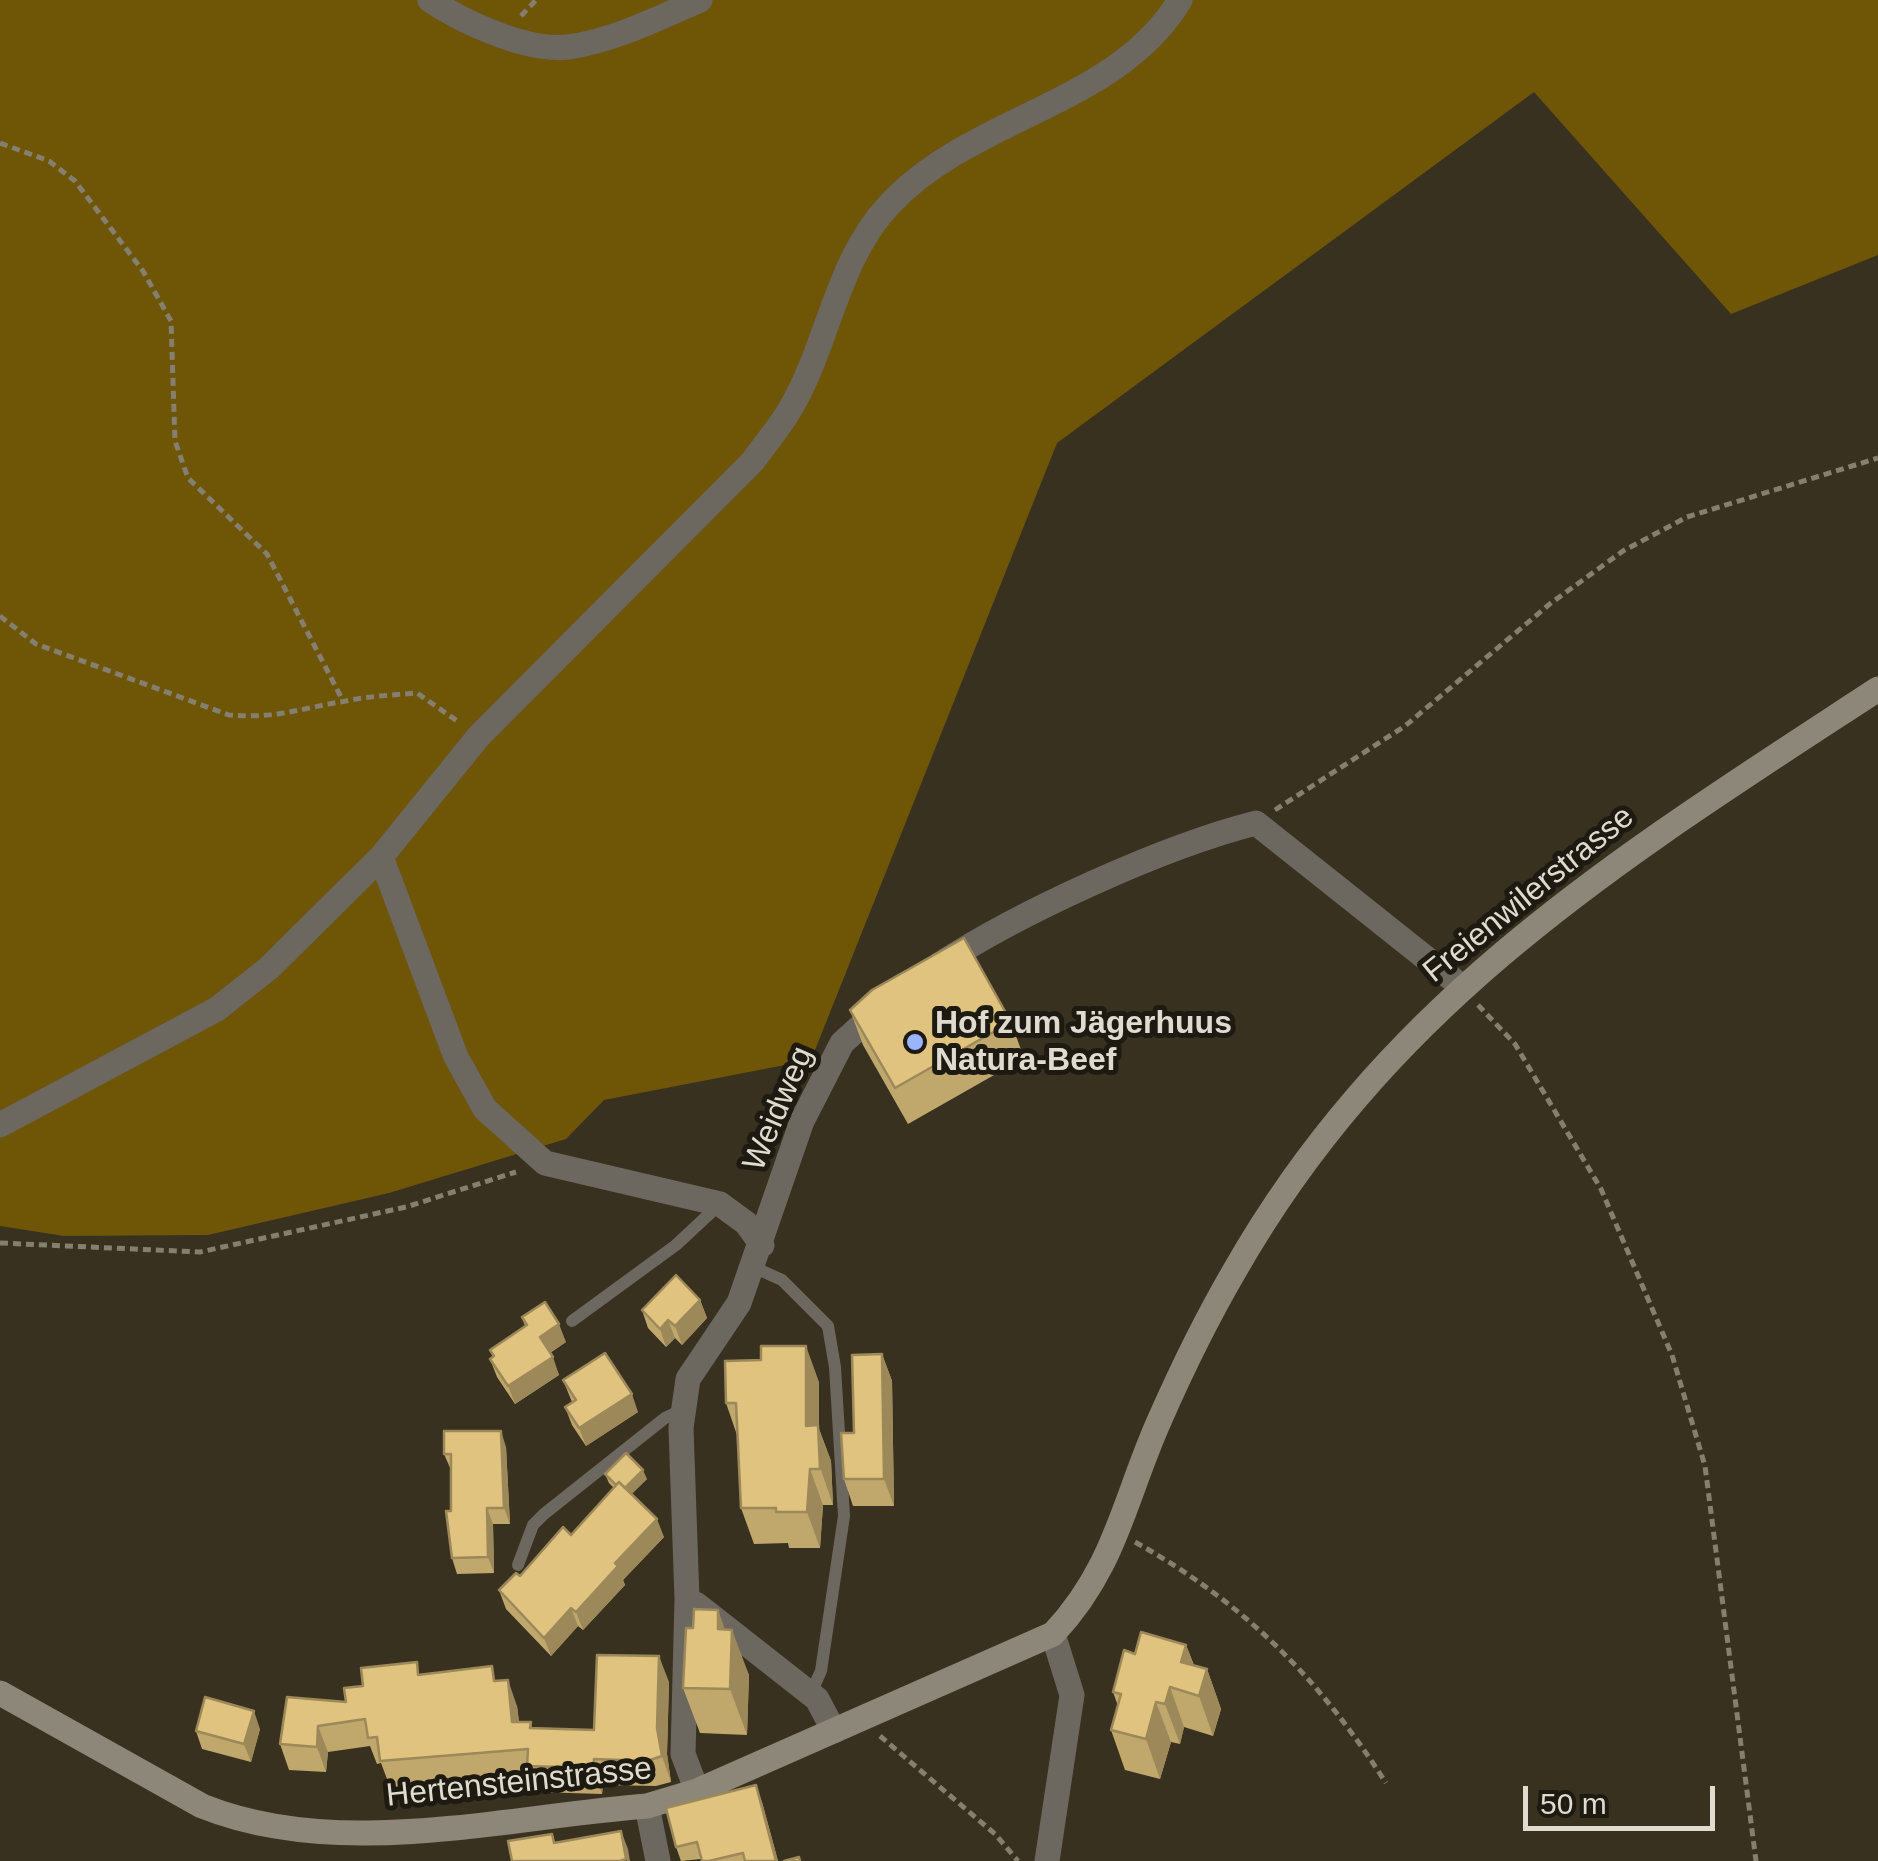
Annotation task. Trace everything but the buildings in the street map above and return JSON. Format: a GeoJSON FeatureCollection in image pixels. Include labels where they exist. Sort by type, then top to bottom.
{"type":"FeatureCollection","features":[{"type":"Feature","properties":{"kind":"street"},"geometry":{"type":"LineString","coordinates":[[430,0],[459,19],[503,36],[566,48],[647,24],[700,0]]}},
{"type":"Feature","properties":{"kind":"street"},"geometry":{"type":"LineString","coordinates":[[0,1125],[217,1009],[269,968],[381,857],[479,736],[753,460],[790,410],[856,253],[888,205],[940,162],[1120,64],[1160,32],[1180,0]]}},
{"type":"Feature","properties":{"kind":"street","name":"Freienwilerstrasse"},"geometry":{"type":"LineString","coordinates":[[1053,1634],[1084,1601],[1116,1538],[1159,1421],[1235,1270],[1341,1113],[1461,986],[1554,908],[1652,836],[1878,688]]}},
{"type":"Feature","properties":{"kind":"street"},"geometry":{"type":"LineString","coordinates":[[1256,823],[1461,986]]}},
{"type":"Feature","properties":{"kind":"street","name":"Weidweg"},"geometry":{"type":"LineString","coordinates":[[697,1791],[683,1754],[687,1599],[682,1410],[688,1379],[738,1303],[758,1256],[802,1121],[842,1043],[905,988],[966,947],[1110,878],[1256,823]]}},
{"type":"Feature","properties":{"kind":"street"},"geometry":{"type":"LineString","coordinates":[[381,857],[456,1058],[484,1109],[545,1163],[720,1204],[746,1223],[758,1256]]}},
{"type":"Feature","properties":{"kind":"street"},"geometry":{"type":"LineString","coordinates":[[687,1599],[811,1693],[834,1731]]}},
{"type":"Feature","properties":{"kind":"street"},"geometry":{"type":"LineString","coordinates":[[1047,1861],[1072,1696],[1053,1634]]}},
{"type":"Feature","properties":{"kind":"street","name":"Hertensteinstrasse"},"geometry":{"type":"LineString","coordinates":[[0,1693],[202,1806],[272,1828],[322,1834],[647,1806],[697,1791],[1053,1634]]}},
{"type":"Feature","properties":{"kind":"street"},"geometry":{"type":"LineString","coordinates":[[647,1806],[658,1861]]}},
{"type":"Feature","properties":{"kind":"lane"},"geometry":{"type":"LineString","coordinates":[[572,1322],[676,1244],[720,1204]]}},
{"type":"Feature","properties":{"kind":"lane"},"geometry":{"type":"LineString","coordinates":[[758,1256],[828,1326],[835,1368],[844,1516],[821,1670],[811,1693]]}},
{"type":"Feature","properties":{"kind":"lane"},"geometry":{"type":"LineString","coordinates":[[518,1566],[533,1525],[544,1514],[665,1418],[682,1410]]}},
{"type":"Feature","properties":{"kind":"path"},"geometry":{"type":"LineString","coordinates":[[0,143],[49,161],[75,181],[144,271],[170,321],[176,440],[188,478],[266,554],[343,701]]}},
{"type":"Feature","properties":{"kind":"path"},"geometry":{"type":"LineString","coordinates":[[1256,823],[1405,726],[1551,603],[1624,551],[1687,517],[1878,458]]}},
{"type":"Feature","properties":{"kind":"path"},"geometry":{"type":"LineString","coordinates":[[0,616],[36,644],[229,715],[291,714],[343,701],[417,692],[479,736]]}},
{"type":"Feature","properties":{"kind":"path"},"geometry":{"type":"LineString","coordinates":[[1461,986],[1515,1044],[1601,1190],[1672,1355],[1705,1466],[1756,1861]]}},
{"type":"Feature","properties":{"kind":"path"},"geometry":{"type":"LineString","coordinates":[[0,1243],[200,1252],[406,1207],[545,1163]]}},
{"type":"Feature","properties":{"kind":"path"},"geometry":{"type":"LineString","coordinates":[[1116,1538],[1134,1541],[1180,1566],[1302,1668],[1348,1723],[1386,1782]]}},
{"type":"Feature","properties":{"kind":"path"},"geometry":{"type":"LineString","coordinates":[[867,1717],[892,1748],[995,1834],[1018,1861]]}},
{"type":"Feature","properties":{"kind":"shaded area"},"geometry":{"type":"Polygon","coordinates":[[[0,0],[1878,0],[1878,255],[1731,314],[1534,92],[1057,443],[811,1060],[604,1100],[566,1139],[389,1193],[208,1235],[64,1236],[0,1226],[0,0]]]}},
{"type":"Feature","properties":{"kind":"place","name":"Hof zum Jägerhuus Natura-Beef"},"geometry":{"type":"Point","coordinates":[915,1042]}}]}
